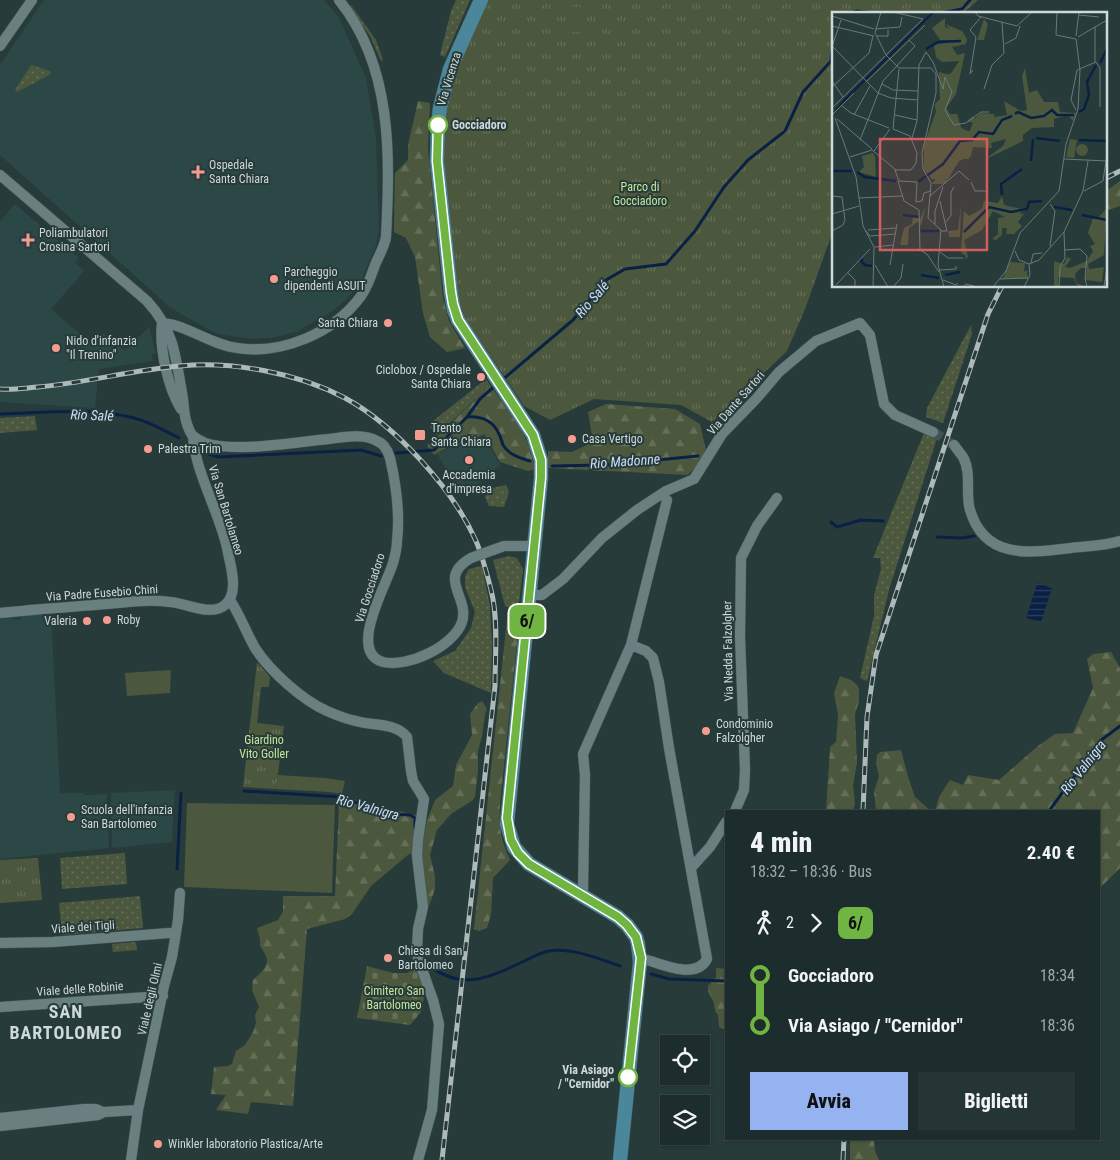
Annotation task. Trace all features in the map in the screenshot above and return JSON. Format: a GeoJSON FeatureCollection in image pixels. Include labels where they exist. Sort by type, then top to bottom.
{"type":"FeatureCollection","features":[{"type":"Feature","properties":{"kind":"main road","name":"Via Vicenza"},"geometry":{"type":"LineString","coordinates":[[481,0],[450,69],[440,108],[437,161],[455,314],[532,432],[541,460],[541,478],[507,824],[511,840],[523,859],[580,896],[618,917],[636,937],[641,958]]}},
{"type":"Feature","properties":{"kind":"main road"},"geometry":{"type":"LineString","coordinates":[[620,1160],[641,958]]}},
{"type":"Feature","properties":{"kind":"street"},"geometry":{"type":"LineString","coordinates":[[0,46],[32,0]]}},
{"type":"Feature","properties":{"kind":"street"},"geometry":{"type":"LineString","coordinates":[[162,323],[177,326],[225,346],[272,348],[301,340],[329,326],[352,307],[370,281],[384,248],[387,219],[387,144],[384,104],[379,78],[360,29],[339,0]]}},
{"type":"Feature","properties":{"kind":"street"},"geometry":{"type":"LineString","coordinates":[[0,174],[156,311],[162,323],[161,332],[168,376],[177,402],[193,436]]}},
{"type":"Feature","properties":{"kind":"street","name":"Via Dante Sartori"},"geometry":{"type":"LineString","coordinates":[[529,596],[542,595],[563,579],[602,538],[637,510],[666,491],[694,479],[722,434],[779,372],[816,341],[833,333],[860,323],[870,335],[875,351],[877,377],[884,404],[895,415],[933,432]]}},
{"type":"Feature","properties":{"kind":"street","name":"Via Gocciadoro"},"geometry":{"type":"LineString","coordinates":[[193,436],[203,442],[224,447],[357,436],[378,441],[388,450],[397,512],[398,541],[393,564],[373,615],[368,640],[369,649],[372,654],[383,662],[414,660],[444,644],[453,636],[462,621],[455,579],[461,564],[471,558],[504,546],[534,546]]}},
{"type":"Feature","properties":{"kind":"street","name":"Via San Bartolameo"},"geometry":{"type":"LineString","coordinates":[[193,436],[194,453],[226,546],[233,590],[230,600]]}},
{"type":"Feature","properties":{"kind":"street"},"geometry":{"type":"LineString","coordinates":[[954,445],[964,459],[968,476],[969,507],[976,526],[986,539],[998,546],[1018,552],[1042,552],[1120,541]]}},
{"type":"Feature","properties":{"kind":"street","name":"Via Nedda Falzolgher"},"geometry":{"type":"LineString","coordinates":[[735,810],[744,790],[740,637],[741,558],[757,526],[776,498]]}},
{"type":"Feature","properties":{"kind":"street"},"geometry":{"type":"LineString","coordinates":[[580,896],[583,889],[583,754],[632,645],[667,500]]}},
{"type":"Feature","properties":{"kind":"street"},"geometry":{"type":"LineString","coordinates":[[230,600],[255,648],[287,684],[326,711],[358,722],[377,721],[403,733],[407,737],[413,781],[424,799],[418,840],[418,870],[423,907],[418,929],[417,948],[440,1028],[432,1110],[418,1160]]}},
{"type":"Feature","properties":{"kind":"street","name":"Via Padre Eusebio Chini"},"geometry":{"type":"LineString","coordinates":[[0,613],[148,601],[170,602],[211,610],[218,609],[230,600]]}},
{"type":"Feature","properties":{"kind":"street"},"geometry":{"type":"LineString","coordinates":[[632,645],[646,651],[653,658],[659,682],[699,917],[707,952],[707,959],[704,964],[688,970],[670,967],[641,958]]}},
{"type":"Feature","properties":{"kind":"street"},"geometry":{"type":"LineString","coordinates":[[691,868],[710,847],[725,824]]}},
{"type":"Feature","properties":{"kind":"street","name":"Viale degli Olmi"},"geometry":{"type":"LineString","coordinates":[[131,1160],[138,1110],[177,926],[180,893]]}},
{"type":"Feature","properties":{"kind":"street","name":"Viale dei Tigli"},"geometry":{"type":"LineString","coordinates":[[0,943],[53,942],[169,933]]}},
{"type":"Feature","properties":{"kind":"street","name":"Viale delle Robinie"},"geometry":{"type":"LineString","coordinates":[[0,1007],[163,996]]}},
{"type":"Feature","properties":{"kind":"street"},"geometry":{"type":"LineString","coordinates":[[0,1118],[27,1119],[98,1115],[104,1112],[138,1110]]}},
{"type":"Feature","properties":{"kind":"street"},"geometry":{"type":"LineString","coordinates":[[0,1126],[27,1119]]}},
{"type":"Feature","properties":{"kind":"shaded area","name":"Ospedale Santa Chiara"},"geometry":{"type":"Polygon","coordinates":[[[44,0],[324,0],[339,18],[366,78],[376,138],[379,231],[376,245],[362,279],[349,297],[333,311],[298,331],[272,338],[251,339],[217,334],[172,309],[0,155],[0,65],[44,0]]]}},
{"type":"Feature","properties":{"kind":"shaded area"},"geometry":{"type":"Polygon","coordinates":[[[15,204],[79,258],[75,263],[84,271],[51,309],[92,344],[103,333],[125,351],[149,327],[156,353],[152,354],[153,361],[99,369],[95,408],[0,402],[0,221],[15,204]]]}},
{"type":"Feature","properties":{"kind":"shaded area","name":"Accademia d'impresa"},"geometry":{"type":"Polygon","coordinates":[[[483,435],[501,466],[481,477],[482,481],[461,493],[437,454],[460,442],[472,442],[483,435]]]}},
{"type":"Feature","properties":{"kind":"shaded area"},"geometry":{"type":"Polygon","coordinates":[[[51,613],[60,793],[107,794],[109,848],[0,859],[0,619],[11,618],[20,620],[22,616],[51,613]]]}},
{"type":"Feature","properties":{"kind":"shaded area"},"geometry":{"type":"Polygon","coordinates":[[[175,790],[172,842],[112,848],[111,793],[175,790]]]}},
{"type":"Feature","properties":{"kind":"green space"},"geometry":{"type":"Polygon","coordinates":[[[456,0],[470,0],[445,57],[440,55],[451,11],[456,0]]]}},
{"type":"Feature","properties":{"kind":"green space","name":"Parco di Gocciadoro"},"geometry":{"type":"Polygon","coordinates":[[[488,0],[978,0],[964,12],[832,12],[832,234],[805,309],[787,351],[712,422],[681,405],[594,399],[550,420],[524,406],[474,331],[464,323],[457,293],[443,174],[444,111],[460,59],[488,0]]]}},
{"type":"Feature","properties":{"kind":"green space"},"geometry":{"type":"Polygon","coordinates":[[[351,5],[376,40],[383,60],[381,61],[370,36],[349,6],[351,5]]]}},
{"type":"Feature","properties":{"kind":"green space"},"geometry":{"type":"Polygon","coordinates":[[[568,7],[582,7],[582,32],[568,32],[568,7]]]}},
{"type":"Feature","properties":{"kind":"green space"},"geometry":{"type":"Polygon","coordinates":[[[31,65],[50,71],[51,74],[17,92],[15,90],[31,65]]]}},
{"type":"Feature","properties":{"kind":"green space"},"geometry":{"type":"Polygon","coordinates":[[[418,101],[430,103],[428,149],[443,298],[449,321],[465,348],[447,352],[430,337],[423,313],[415,257],[406,238],[394,232],[395,173],[408,160],[408,145],[418,101]]]}},
{"type":"Feature","properties":{"kind":"green space"},"geometry":{"type":"Polygon","coordinates":[[[1120,181],[1120,206],[1108,210],[1108,190],[1120,181]]]}},
{"type":"Feature","properties":{"kind":"green space"},"geometry":{"type":"Polygon","coordinates":[[[971,325],[972,334],[943,423],[926,417],[927,408],[971,325]]]}},
{"type":"Feature","properties":{"kind":"green space"},"geometry":{"type":"Polygon","coordinates":[[[486,379],[490,385],[437,435],[430,427],[435,423],[433,421],[486,379]]]}},
{"type":"Feature","properties":{"kind":"green space"},"geometry":{"type":"Polygon","coordinates":[[[490,385],[518,424],[528,445],[535,469],[528,471],[500,462],[484,434],[472,440],[461,440],[434,455],[427,446],[490,385]]]}},
{"type":"Feature","properties":{"kind":"green space"},"geometry":{"type":"Polygon","coordinates":[[[606,404],[675,409],[700,424],[707,455],[688,475],[548,468],[548,451],[572,452],[593,442],[588,412],[606,404]]]}},
{"type":"Feature","properties":{"kind":"green space"},"geometry":{"type":"Polygon","coordinates":[[[35,416],[37,430],[0,433],[0,418],[35,416]]]}},
{"type":"Feature","properties":{"kind":"green space"},"geometry":{"type":"Polygon","coordinates":[[[924,433],[937,438],[889,590],[867,681],[860,678],[874,616],[874,595],[881,569],[880,558],[873,558],[924,433]]]}},
{"type":"Feature","properties":{"kind":"green space"},"geometry":{"type":"Polygon","coordinates":[[[506,485],[509,492],[504,507],[489,506],[485,497],[492,488],[506,485]]]}},
{"type":"Feature","properties":{"kind":"green space"},"geometry":{"type":"Polygon","coordinates":[[[509,556],[517,558],[523,569],[518,611],[505,606],[493,560],[509,556]]]}},
{"type":"Feature","properties":{"kind":"green space"},"geometry":{"type":"Polygon","coordinates":[[[482,566],[490,606],[492,642],[491,693],[444,673],[433,661],[455,651],[471,628],[475,612],[465,587],[465,576],[469,569],[482,566]]]}},
{"type":"Feature","properties":{"kind":"green space"},"geometry":{"type":"Polygon","coordinates":[[[508,610],[520,614],[500,804],[501,832],[510,860],[493,878],[491,914],[487,928],[479,931],[474,929],[508,610]]]}},
{"type":"Feature","properties":{"kind":"green space"},"geometry":{"type":"Polygon","coordinates":[[[1111,652],[1120,668],[1120,868],[1100,888],[1100,810],[935,810],[939,797],[950,780],[963,785],[968,775],[999,780],[1038,746],[1055,734],[1073,733],[1093,688],[1087,659],[1093,654],[1111,652]]]}},
{"type":"Feature","properties":{"kind":"green space","name":"Giardino Vito Goller"},"geometry":{"type":"Polygon","coordinates":[[[257,662],[270,677],[269,687],[261,687],[257,723],[284,726],[276,789],[243,787],[257,662]]]}},
{"type":"Feature","properties":{"kind":"green space"},"geometry":{"type":"Polygon","coordinates":[[[171,670],[170,693],[127,696],[125,673],[171,670]]]}},
{"type":"Feature","properties":{"kind":"green space"},"geometry":{"type":"Polygon","coordinates":[[[840,676],[851,680],[858,686],[859,690],[859,701],[855,714],[857,763],[853,785],[855,803],[853,810],[826,810],[830,747],[836,742],[838,715],[834,693],[840,676]]]}},
{"type":"Feature","properties":{"kind":"green space"},"geometry":{"type":"Polygon","coordinates":[[[482,701],[487,709],[478,751],[475,797],[451,814],[437,830],[430,855],[435,876],[435,889],[429,906],[420,858],[427,820],[435,800],[453,786],[456,765],[472,735],[470,714],[478,703],[482,701]]]}},
{"type":"Feature","properties":{"kind":"green space"},"geometry":{"type":"Polygon","coordinates":[[[901,750],[915,797],[930,810],[876,810],[874,792],[879,776],[876,764],[877,755],[880,752],[901,750]]]}},
{"type":"Feature","properties":{"kind":"green space"},"geometry":{"type":"Polygon","coordinates":[[[278,775],[345,781],[342,794],[276,789],[278,775]]]}},
{"type":"Feature","properties":{"kind":"green space"},"geometry":{"type":"Polygon","coordinates":[[[345,797],[418,816],[416,855],[409,854],[371,886],[352,914],[345,919],[307,929],[293,1106],[251,1102],[248,1114],[216,1110],[226,1095],[211,1094],[214,1067],[232,1064],[236,1051],[245,1045],[256,1023],[255,1015],[259,1007],[252,990],[253,980],[264,968],[267,961],[260,946],[257,928],[278,920],[283,912],[283,896],[335,896],[339,804],[345,797]]]}},
{"type":"Feature","properties":{"kind":"green space"},"geometry":{"type":"Polygon","coordinates":[[[187,803],[335,805],[332,893],[184,887],[187,803]]]}},
{"type":"Feature","properties":{"kind":"green space"},"geometry":{"type":"Polygon","coordinates":[[[125,853],[127,884],[62,889],[60,858],[125,853]]]}},
{"type":"Feature","properties":{"kind":"green space"},"geometry":{"type":"Polygon","coordinates":[[[38,858],[42,900],[0,903],[0,860],[38,858]]]}},
{"type":"Feature","properties":{"kind":"green space"},"geometry":{"type":"Polygon","coordinates":[[[140,896],[143,928],[62,935],[59,903],[140,896]]]}},
{"type":"Feature","properties":{"kind":"green space"},"geometry":{"type":"Polygon","coordinates":[[[136,942],[137,950],[113,952],[112,944],[136,942]]]}},
{"type":"Feature","properties":{"kind":"green space","name":"Cimitero San Bartolomeo"},"geometry":{"type":"Polygon","coordinates":[[[367,966],[393,973],[407,973],[417,967],[426,987],[421,1012],[410,1025],[357,1018],[367,966]]]}},
{"type":"Feature","properties":{"kind":"green space"},"geometry":{"type":"Polygon","coordinates":[[[716,968],[725,969],[725,1030],[719,1027],[718,1015],[708,991],[708,986],[716,977],[716,968]]]}},
{"type":"Feature","properties":{"kind":"green space"},"geometry":{"type":"Polygon","coordinates":[[[850,1140],[874,1140],[875,1151],[879,1160],[850,1160],[850,1140]]]}},
{"type":"Feature","properties":{"kind":"water"},"geometry":{"type":"Polygon","coordinates":[[[1037,583],[1052,588],[1041,622],[1026,618],[1037,583]]]}},
{"type":"Feature","properties":{"kind":"waterway","name":"Rio Salé"},"geometry":{"type":"LineString","coordinates":[[946,12],[962,9],[970,0]]}},
{"type":"Feature","properties":{"kind":"waterway","name":"Rio Salé"},"geometry":{"type":"LineString","coordinates":[[854,12],[865,12]]}},
{"type":"Feature","properties":{"kind":"waterway","name":"Rio Salé"},"geometry":{"type":"LineString","coordinates":[[501,381],[573,320],[606,280],[625,269],[666,264],[695,231],[724,187],[748,160],[785,131],[803,92],[831,61],[832,53]]}},
{"type":"Feature","properties":{"kind":"waterway","name":"Rio Salé"},"geometry":{"type":"LineString","coordinates":[[396,453],[434,450],[467,417],[480,399],[496,385]]}},
{"type":"Feature","properties":{"kind":"waterway","name":"Rio Salé"},"geometry":{"type":"LineString","coordinates":[[0,414],[84,412],[117,415],[146,422],[179,438]]}},
{"type":"Feature","properties":{"kind":"waterway","name":"Rio Madonne"},"geometry":{"type":"LineString","coordinates":[[467,417],[477,417],[486,420],[496,429],[503,445],[508,451],[515,456],[530,461]]}},
{"type":"Feature","properties":{"kind":"waterway","name":"Rio Salé"},"geometry":{"type":"LineString","coordinates":[[202,452],[219,457],[361,450],[381,456]]}},
{"type":"Feature","properties":{"kind":"waterway","name":"Rio Madonne"},"geometry":{"type":"LineString","coordinates":[[552,466],[605,465],[698,456]]}},
{"type":"Feature","properties":{"kind":"waterway","name":"Rio Madonne"},"geometry":{"type":"LineString","coordinates":[[831,522],[837,527],[861,520],[883,521]]}},
{"type":"Feature","properties":{"kind":"waterway","name":"Rio Madonne"},"geometry":{"type":"LineString","coordinates":[[937,537],[962,538],[974,536]]}},
{"type":"Feature","properties":{"kind":"waterway","name":"Rio Valnigra"},"geometry":{"type":"LineString","coordinates":[[1050,810],[1100,741],[1120,726]]}},
{"type":"Feature","properties":{"kind":"waterway","name":"Rio Valnigra"},"geometry":{"type":"LineString","coordinates":[[244,791],[341,797],[389,814],[410,815],[415,818],[415,828]]}},
{"type":"Feature","properties":{"kind":"waterway","name":"Rio Valnigra"},"geometry":{"type":"LineString","coordinates":[[177,869],[181,793]]}},
{"type":"Feature","properties":{"kind":"waterway","name":"Rio Valnigra"},"geometry":{"type":"LineString","coordinates":[[424,962],[436,971],[448,976],[471,980],[495,974],[542,953],[557,950],[585,954],[620,966]]}},
{"type":"Feature","properties":{"kind":"waterway","name":"Rio Valnigra"},"geometry":{"type":"LineString","coordinates":[[651,974],[669,979],[725,981]]}},
{"type":"Feature","properties":{"kind":"tunnel"},"geometry":{"type":"LineString","coordinates":[[933,432],[954,445]]}},
{"type":"Feature","properties":{"kind":"railway"},"geometry":{"type":"LineString","coordinates":[[1108,177],[1120,171]]}},
{"type":"Feature","properties":{"kind":"railway"},"geometry":{"type":"LineString","coordinates":[[863,810],[867,717],[876,655],[988,314],[1001,288]]}},
{"type":"Feature","properties":{"kind":"railway"},"geometry":{"type":"LineString","coordinates":[[0,389],[56,385],[162,368],[200,365],[243,367],[286,376],[327,389],[345,398],[383,424],[421,460],[438,480],[466,521],[481,554],[495,610],[495,686],[442,1160]]}},
{"type":"Feature","properties":{"kind":"railway"},"geometry":{"type":"LineString","coordinates":[[843,1160],[844,1140]]}},
{"type":"Feature","properties":{"kind":"bus line","name":"6/"},"geometry":{"type":"LineString","coordinates":[[438,125],[437,161],[455,314],[532,432],[542,469],[507,824],[514,847],[529,864],[618,917],[636,937],[641,958],[628,1077]]}},
{"type":"Feature","properties":{"kind":"place","name":"Gocciadoro"},"geometry":{"type":"Point","coordinates":[438,125]}},
{"type":"Feature","properties":{"kind":"place","name":"Ospedale Santa Chiara"},"geometry":{"type":"Point","coordinates":[198,172]}},
{"type":"Feature","properties":{"kind":"place","name":"Poliambulatori Crosina Sartori"},"geometry":{"type":"Point","coordinates":[28,240]}},
{"type":"Feature","properties":{"kind":"place","name":"Parcheggio dipendenti ASUIT"},"geometry":{"type":"Point","coordinates":[274,279]}},
{"type":"Feature","properties":{"kind":"place","name":"Santa Chiara"},"geometry":{"type":"Point","coordinates":[388,323]}},
{"type":"Feature","properties":{"kind":"place","name":"Nido d'infanzia \"Il Trenino\""},"geometry":{"type":"Point","coordinates":[56,348]}},
{"type":"Feature","properties":{"kind":"place","name":"Ciclobox / Ospedale Santa Chiara"},"geometry":{"type":"Point","coordinates":[481,377]}},
{"type":"Feature","properties":{"kind":"place","name":"Trento Santa Chiara"},"geometry":{"type":"Point","coordinates":[420,435]}},
{"type":"Feature","properties":{"kind":"place","name":"Casa Vertigo"},"geometry":{"type":"Point","coordinates":[572,439]}},
{"type":"Feature","properties":{"kind":"place","name":"Palestra Trim"},"geometry":{"type":"Point","coordinates":[148,449]}},
{"type":"Feature","properties":{"kind":"place","name":"Accademia d'impresa"},"geometry":{"type":"Point","coordinates":[469,460]}},
{"type":"Feature","properties":{"kind":"place","name":"Roby"},"geometry":{"type":"Point","coordinates":[107,620]}},
{"type":"Feature","properties":{"kind":"place","name":"Valeria"},"geometry":{"type":"Point","coordinates":[87,621]}},
{"type":"Feature","properties":{"kind":"place","name":"Condominio Falzolgher"},"geometry":{"type":"Point","coordinates":[706,731]}},
{"type":"Feature","properties":{"kind":"place","name":"Scuola dell'infanzia San Bartolomeo"},"geometry":{"type":"Point","coordinates":[71,817]}},
{"type":"Feature","properties":{"kind":"place","name":"Chiesa di San Bartolomeo"},"geometry":{"type":"Point","coordinates":[388,958]}},
{"type":"Feature","properties":{"kind":"place","name":"Via Asiago / \"Cernidor\""},"geometry":{"type":"Point","coordinates":[628,1077]}},
{"type":"Feature","properties":{"kind":"place","name":"Winkler laboratorio Plastica/Arte"},"geometry":{"type":"Point","coordinates":[158,1144]}},
{"type":"Feature","properties":{"kind":"district","name":"SAN BARTOLOMEO"},"geometry":{"type":"Point","coordinates":[66,1022]}}]}
